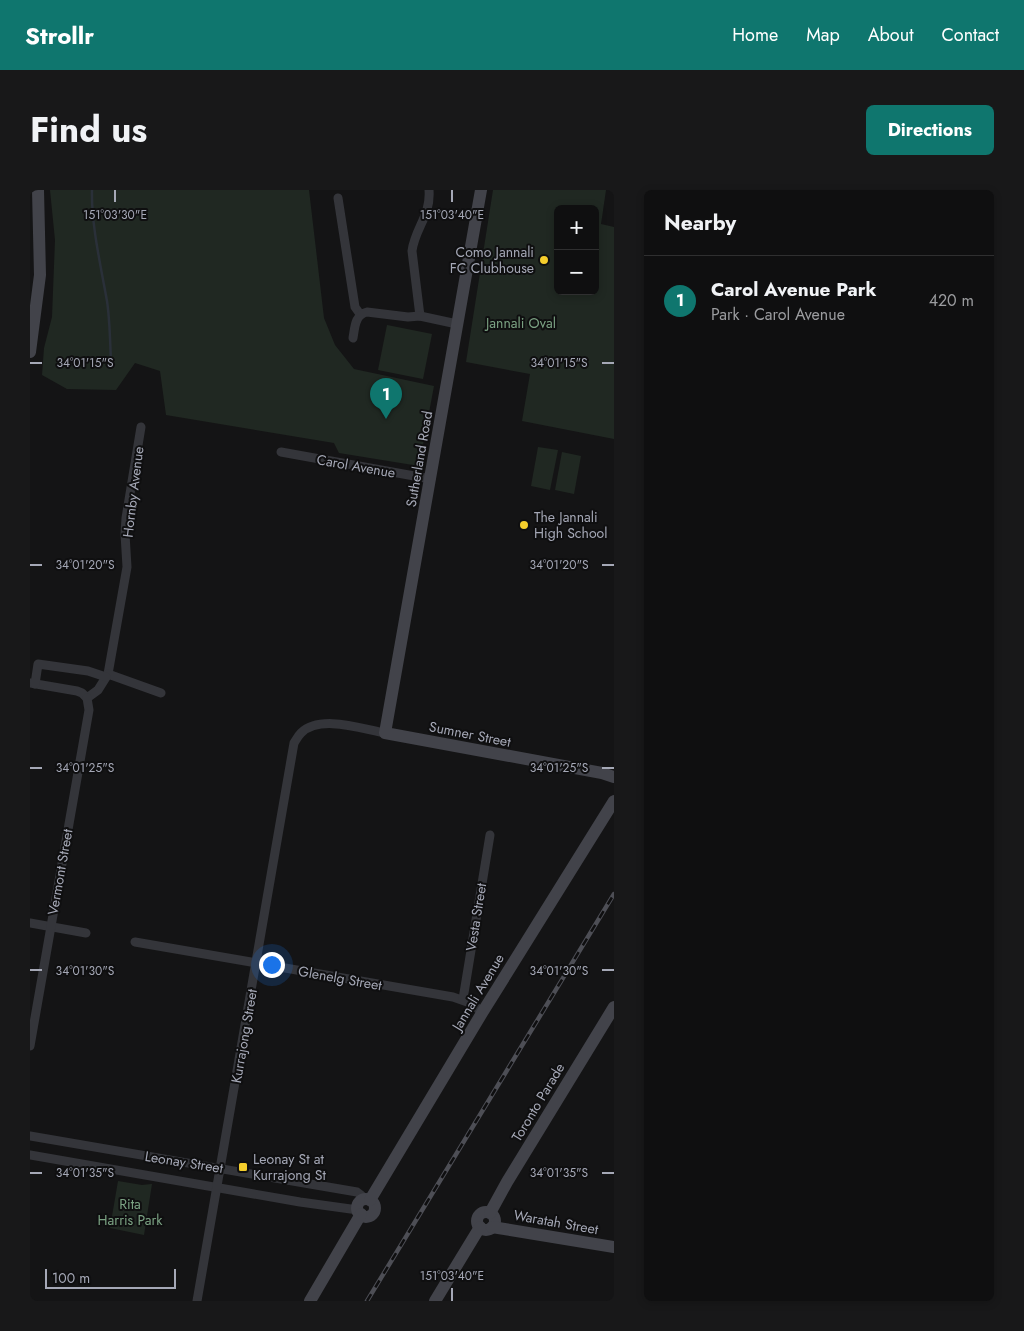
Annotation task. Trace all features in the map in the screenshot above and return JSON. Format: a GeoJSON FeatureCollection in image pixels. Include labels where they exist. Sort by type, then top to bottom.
{"type":"FeatureCollection","features":[{"type":"Feature","properties":{"kind":"street"},"geometry":{"type":"LineString","coordinates":[[30,352],[40,275],[38,190]]}},
{"type":"Feature","properties":{"kind":"street"},"geometry":{"type":"LineString","coordinates":[[420,316],[412,251],[413,242],[430,202],[429,190]]}},
{"type":"Feature","properties":{"kind":"street","name":"Sutherland Road"},"geometry":{"type":"LineString","coordinates":[[385,733],[481,190]]}},
{"type":"Feature","properties":{"kind":"street"},"geometry":{"type":"LineString","coordinates":[[338,198],[355,307],[360,314]]}},
{"type":"Feature","properties":{"kind":"street"},"geometry":{"type":"LineString","coordinates":[[360,314],[376,312],[408,317],[420,316],[457,324]]}},
{"type":"Feature","properties":{"kind":"street"},"geometry":{"type":"LineString","coordinates":[[354,338],[357,319],[360,314]]}},
{"type":"Feature","properties":{"kind":"street","name":"Hornby Avenue"},"geometry":{"type":"LineString","coordinates":[[107,676],[127,567],[126,518],[141,427]]}},
{"type":"Feature","properties":{"kind":"street","name":"Carol Avenue"},"geometry":{"type":"LineString","coordinates":[[281,452],[431,479]]}},
{"type":"Feature","properties":{"kind":"street"},"geometry":{"type":"LineString","coordinates":[[107,676],[98,690],[87,698],[77,691],[32,683],[38,664],[88,671],[107,676],[161,693]]}},
{"type":"Feature","properties":{"kind":"street","name":"Vermont Street"},"geometry":{"type":"LineString","coordinates":[[30,1046],[89,710],[87,698]]}},
{"type":"Feature","properties":{"kind":"street","name":"Sumner Street"},"geometry":{"type":"LineString","coordinates":[[319,724],[338,725],[385,733],[602,773],[614,777]]}},
{"type":"Feature","properties":{"kind":"street","name":"Kurrajong Street"},"geometry":{"type":"LineString","coordinates":[[197,1301],[294,744],[300,734],[309,727],[319,724]]}},
{"type":"Feature","properties":{"kind":"street","name":"Jannali Avenue"},"geometry":{"type":"LineString","coordinates":[[310,1301],[363,1206],[614,800]]}},
{"type":"Feature","properties":{"kind":"street","name":"Vesta Street"},"geometry":{"type":"LineString","coordinates":[[462,1000],[490,835]]}},
{"type":"Feature","properties":{"kind":"street"},"geometry":{"type":"LineString","coordinates":[[30,923],[86,933]]}},
{"type":"Feature","properties":{"kind":"street","name":"Glenelg Street"},"geometry":{"type":"LineString","coordinates":[[135,942],[462,1000],[473,1004],[482,1013]]}},
{"type":"Feature","properties":{"kind":"street","name":"Toronto Parade"},"geometry":{"type":"LineString","coordinates":[[486,1227],[477,1220],[485,1212],[490,1214],[507,1182],[609,1024],[614,1007]]}},
{"type":"Feature","properties":{"kind":"street","name":"Leonay Street"},"geometry":{"type":"LineString","coordinates":[[30,1136],[357,1192],[361,1195],[363,1206],[216,1187],[30,1155]]}},
{"type":"Feature","properties":{"kind":"street"},"geometry":{"type":"LineString","coordinates":[[435,1301],[486,1227]]}},
{"type":"Feature","properties":{"kind":"street","name":"Waratah Street"},"geometry":{"type":"LineString","coordinates":[[486,1227],[614,1248]]}},
{"type":"Feature","properties":{"kind":"green space"},"geometry":{"type":"Polygon","coordinates":[[[50,190],[309,190],[324,318],[335,345],[354,369],[434,386],[419,466],[339,453],[334,443],[166,415],[160,371],[135,363],[116,390],[67,389],[42,375],[44,348],[52,317],[55,240],[50,190]]]}},
{"type":"Feature","properties":{"kind":"green space","name":"Jannali Oval"},"geometry":{"type":"Polygon","coordinates":[[[493,190],[606,190],[601,224],[614,227],[614,439],[522,421],[530,374],[466,362],[493,190]]]}},
{"type":"Feature","properties":{"kind":"green space"},"geometry":{"type":"Polygon","coordinates":[[[387,325],[432,334],[423,379],[378,370],[387,325]]]}},
{"type":"Feature","properties":{"kind":"green space"},"geometry":{"type":"Polygon","coordinates":[[[538,447],[558,450],[550,490],[531,486],[538,447]]]}},
{"type":"Feature","properties":{"kind":"green space"},"geometry":{"type":"Polygon","coordinates":[[[562,452],[581,456],[574,494],[555,490],[562,452]]]}},
{"type":"Feature","properties":{"kind":"green space","name":"Rita Harris Park"},"geometry":{"type":"Polygon","coordinates":[[[118,1181],[142,1185],[152,1184],[144,1235],[110,1228],[118,1181]]]}},
{"type":"Feature","properties":{"kind":"waterway"},"geometry":{"type":"LineString","coordinates":[[92,190],[95,231],[108,309],[111,362]]}},
{"type":"Feature","properties":{"kind":"railway"},"geometry":{"type":"LineString","coordinates":[[367,1301],[614,894]]}},
{"type":"Feature","properties":{"kind":"place","name":"Como Jannali FC Clubhouse"},"geometry":{"type":"Point","coordinates":[544,260]}},
{"type":"Feature","properties":{"kind":"place","name":"Carol Avenue Park"},"geometry":{"type":"Point","coordinates":[386,419]}},
{"type":"Feature","properties":{"kind":"place","name":"The Jannali High School"},"geometry":{"type":"Point","coordinates":[524,525]}},
{"type":"Feature","properties":{"kind":"place","name":"Leonay St at Kurrajong St"},"geometry":{"type":"Point","coordinates":[243,1167]}}]}
